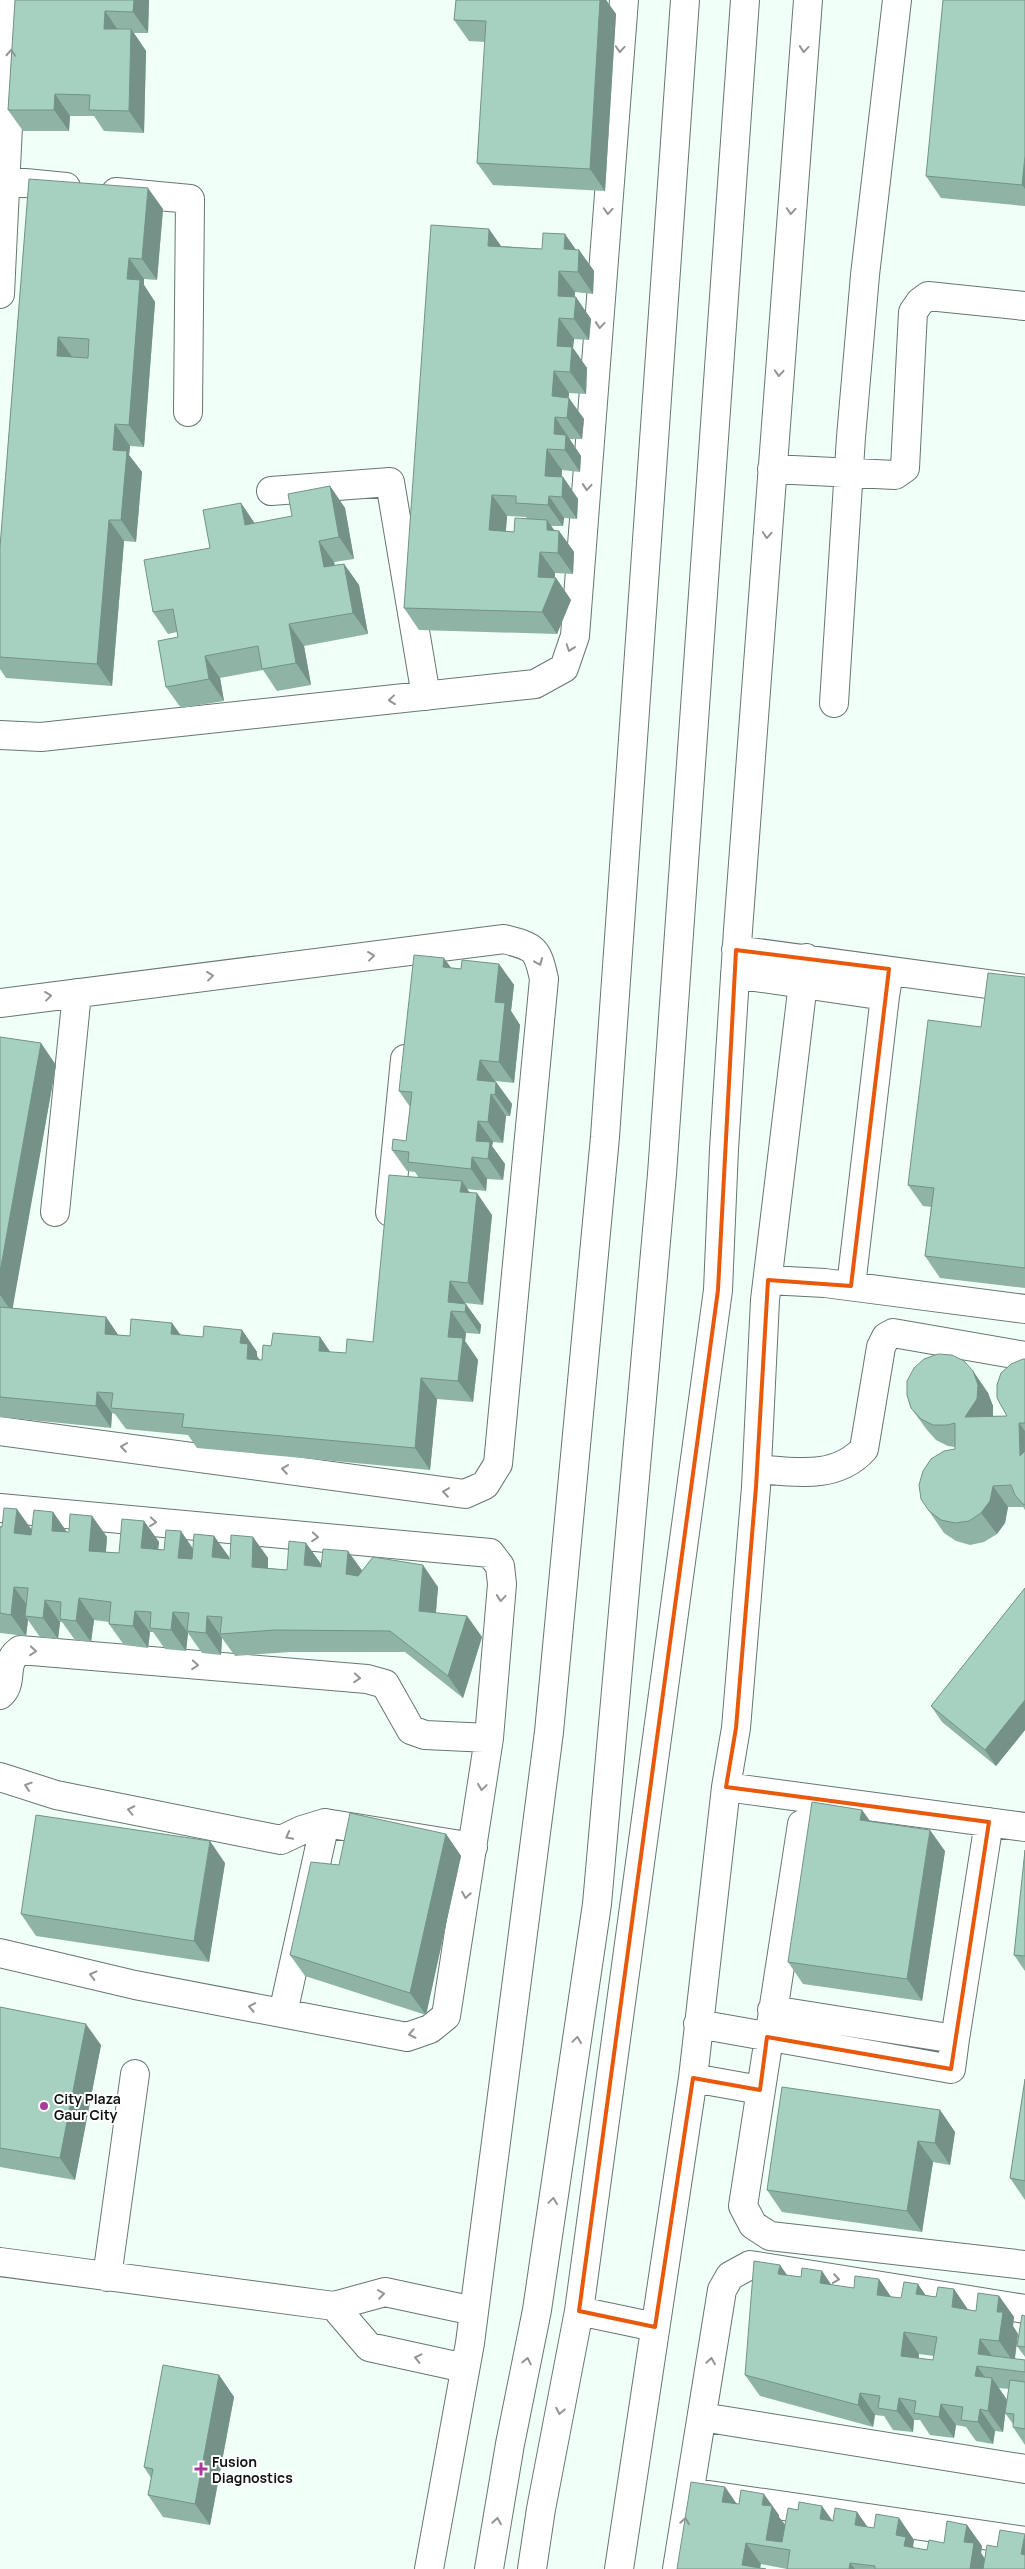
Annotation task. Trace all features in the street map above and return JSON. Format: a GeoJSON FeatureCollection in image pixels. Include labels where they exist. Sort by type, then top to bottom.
{"type":"FeatureCollection","features":[{"type":"Feature","properties":{"kind":"street"},"geometry":{"type":"LineString","coordinates":[[0,294],[14,0]]}},
{"type":"Feature","properties":{"kind":"street"},"geometry":{"type":"LineString","coordinates":[[0,734],[41,737],[535,684],[564,668],[575,636],[624,0]]}},
{"type":"Feature","properties":{"kind":"street"},"geometry":{"type":"LineString","coordinates":[[429,2569],[474,2311],[549,1732],[605,1137],[685,0]]}},
{"type":"Feature","properties":{"kind":"street"},"geometry":{"type":"LineString","coordinates":[[489,2569],[510,2444],[537,2310],[597,1904],[662,1174],[745,0]]}},
{"type":"Feature","properties":{"kind":"street"},"geometry":{"type":"LineString","coordinates":[[532,2569],[541,2509],[579,2312],[718,1290],[736,962],[808,0]]}},
{"type":"Feature","properties":{"kind":"street"},"geometry":{"type":"LineString","coordinates":[[834,703],[865,275],[897,0]]}},
{"type":"Feature","properties":{"kind":"street"},"geometry":{"type":"LineString","coordinates":[[5,181],[190,199],[188,412]]}},
{"type":"Feature","properties":{"kind":"street"},"geometry":{"type":"LineString","coordinates":[[772,469],[895,475],[905,468],[913,312],[920,302],[928,296],[1025,306]]}},
{"type":"Feature","properties":{"kind":"street"},"geometry":{"type":"LineString","coordinates":[[271,491],[390,482],[426,696]]}},
{"type":"Feature","properties":{"kind":"street"},"geometry":{"type":"LineString","coordinates":[[0,1002],[504,940],[530,946],[540,959],[544,979],[498,1464],[484,1485],[465,1494],[0,1430]]}},
{"type":"Feature","properties":{"kind":"street"},"geometry":{"type":"LineString","coordinates":[[413,980],[416,950]]}},
{"type":"Feature","properties":{"kind":"street"},"geometry":{"type":"LineString","coordinates":[[736,962],[804,971],[889,969],[1025,989]]}},
{"type":"Feature","properties":{"kind":"street"},"geometry":{"type":"LineString","coordinates":[[852,1286],[889,969]]}},
{"type":"Feature","properties":{"kind":"street"},"geometry":{"type":"LineString","coordinates":[[804,971],[885,996]]}},
{"type":"Feature","properties":{"kind":"street"},"geometry":{"type":"LineString","coordinates":[[618,2569],[693,2078],[726,1787],[736,1728],[757,1469],[768,1280],[804,971]]}},
{"type":"Feature","properties":{"kind":"street"},"geometry":{"type":"LineString","coordinates":[[55,1212],[76,993]]}},
{"type":"Feature","properties":{"kind":"street"},"geometry":{"type":"LineString","coordinates":[[388,1235],[407,1039]]}},
{"type":"Feature","properties":{"kind":"street"},"geometry":{"type":"LineString","coordinates":[[768,1280],[852,1286],[1025,1309]]}},
{"type":"Feature","properties":{"kind":"street"},"geometry":{"type":"LineString","coordinates":[[757,1469],[814,1474],[857,1457],[864,1449],[881,1347],[886,1338],[893,1333],[1025,1356]]}},
{"type":"Feature","properties":{"kind":"street"},"geometry":{"type":"LineString","coordinates":[[0,1508],[490,1553],[500,1566],[502,1584],[489,1738],[446,2016],[430,2029],[408,2037],[135,1985],[0,1952]]}},
{"type":"Feature","properties":{"kind":"street"},"geometry":{"type":"LineString","coordinates":[[0,1696],[8,1681],[8,1665],[12,1656],[20,1650],[367,1679],[385,1684],[411,1730],[425,1735],[489,1738]]}},
{"type":"Feature","properties":{"kind":"street"},"geometry":{"type":"LineString","coordinates":[[0,1777],[56,1795],[281,1840],[325,1822],[473,1847]]}},
{"type":"Feature","properties":{"kind":"street"},"geometry":{"type":"LineString","coordinates":[[726,1787],[1025,1828]]}},
{"type":"Feature","properties":{"kind":"street"},"geometry":{"type":"LineString","coordinates":[[283,2013],[325,1822]]}},
{"type":"Feature","properties":{"kind":"street"},"geometry":{"type":"LineString","coordinates":[[698,2024],[951,2069],[988,1822]]}},
{"type":"Feature","properties":{"kind":"street"},"geometry":{"type":"LineString","coordinates":[[802,1824],[767,2037],[743,2206],[753,2225],[770,2236],[1025,2265]]}},
{"type":"Feature","properties":{"kind":"street"},"geometry":{"type":"LineString","coordinates":[[772,2010],[955,2040]]}},
{"type":"Feature","properties":{"kind":"street"},"geometry":{"type":"LineString","coordinates":[[107,2277],[135,2074]]}},
{"type":"Feature","properties":{"kind":"street"},"geometry":{"type":"LineString","coordinates":[[693,2078],[760,2090]]}},
{"type":"Feature","properties":{"kind":"street"},"geometry":{"type":"LineString","coordinates":[[0,2262],[334,2306],[385,2292],[474,2311]]}},
{"type":"Feature","properties":{"kind":"street"},"geometry":{"type":"LineString","coordinates":[[677,2569],[722,2290],[730,2276],[750,2265],[1025,2309]]}},
{"type":"Feature","properties":{"kind":"street"},"geometry":{"type":"LineString","coordinates":[[334,2306],[370,2347],[465,2368]]}},
{"type":"Feature","properties":{"kind":"street"},"geometry":{"type":"LineString","coordinates":[[579,2312],[655,2328]]}},
{"type":"Feature","properties":{"kind":"street"},"geometry":{"type":"LineString","coordinates":[[702,2417],[1025,2469]]}},
{"type":"Feature","properties":{"kind":"street"},"geometry":{"type":"LineString","coordinates":[[689,2492],[1025,2541]]}},
{"type":"Feature","properties":{"kind":"highlighted area"},"geometry":{"type":"Polygon","coordinates":[[[736,950],[889,969],[851,1286],[768,1280],[756,1487],[736,1728],[726,1787],[989,1822],[951,2069],[767,2037],[760,2090],[693,2078],[655,2327],[579,2311],[718,1290],[736,950]]]}},
{"type":"Feature","properties":{"kind":"building"},"geometry":{"type":"Polygon","coordinates":[[[15,0],[134,0],[133,12],[105,11],[104,29],[131,29],[129,111],[89,110],[90,95],[55,94],[54,110],[8,110],[15,0]]]}},
{"type":"Feature","properties":{"kind":"building"},"geometry":{"type":"Polygon","coordinates":[[[456,0],[600,0],[590,169],[477,163],[486,21],[454,20],[456,0]]]}},
{"type":"Feature","properties":{"kind":"building"},"geometry":{"type":"Polygon","coordinates":[[[943,0],[1025,0],[1025,156],[1022,185],[926,176],[943,0]]]}},
{"type":"Feature","properties":{"kind":"building"},"geometry":{"type":"Polygon","coordinates":[[[29,179],[148,188],[142,259],[129,258],[127,279],[140,280],[129,425],[115,424],[113,450],[127,451],[121,520],[109,520],[97,664],[0,657],[0,547],[29,179]],[[58,337],[57,356],[88,358],[89,339],[58,337]]]}},
{"type":"Feature","properties":{"kind":"building"},"geometry":{"type":"Polygon","coordinates":[[[431,225],[489,229],[488,246],[542,249],[543,233],[565,234],[564,249],[579,250],[578,272],[559,271],[558,296],[576,297],[574,319],[559,318],[557,346],[572,347],[570,372],[554,371],[552,396],[569,398],[567,418],[555,417],[554,434],[566,435],[565,450],[547,449],[545,476],[563,477],[562,497],[549,496],[548,505],[516,503],[516,496],[492,495],[489,530],[514,532],[515,518],[547,520],[547,530],[559,531],[558,553],[540,552],[538,577],[556,578],[542,612],[404,608],[431,225]]]}},
{"type":"Feature","properties":{"kind":"building"},"geometry":{"type":"Polygon","coordinates":[[[330,486],[339,537],[319,541],[324,567],[344,564],[353,613],[289,624],[296,663],[262,669],[258,646],[205,656],[209,679],[166,687],[158,641],[178,637],[173,609],[153,612],[144,560],[210,548],[203,510],[241,503],[245,525],[292,516],[288,494],[330,486]]]}},
{"type":"Feature","properties":{"kind":"building"},"geometry":{"type":"Polygon","coordinates":[[[414,955],[444,958],[443,967],[461,969],[462,960],[499,964],[495,1002],[505,1003],[499,1062],[480,1060],[477,1080],[496,1082],[495,1095],[491,1094],[488,1122],[478,1121],[476,1141],[490,1142],[488,1159],[472,1157],[471,1169],[408,1162],[409,1152],[392,1150],[393,1139],[406,1141],[412,1092],[399,1091],[414,955]]]}},
{"type":"Feature","properties":{"kind":"building"},"geometry":{"type":"Polygon","coordinates":[[[988,973],[1025,977],[1025,1268],[925,1256],[934,1188],[908,1185],[928,1020],[981,1027],[988,973]]]}},
{"type":"Feature","properties":{"kind":"building"},"geometry":{"type":"Polygon","coordinates":[[[0,1037],[41,1043],[0,1272],[0,1037]]]}},
{"type":"Feature","properties":{"kind":"building"},"geometry":{"type":"Polygon","coordinates":[[[389,1175],[462,1181],[460,1192],[477,1193],[468,1283],[450,1281],[448,1302],[466,1304],[465,1312],[451,1311],[448,1337],[463,1338],[458,1381],[421,1378],[415,1448],[182,1427],[184,1414],[111,1408],[113,1393],[97,1392],[96,1406],[0,1397],[0,1307],[106,1317],[105,1334],[130,1336],[131,1319],[172,1323],[171,1334],[203,1337],[204,1326],[242,1330],[240,1343],[248,1344],[247,1359],[262,1360],[263,1345],[271,1346],[273,1333],[320,1337],[319,1351],[346,1353],[347,1339],[373,1342],[389,1175]]]}},
{"type":"Feature","properties":{"kind":"building"},"geometry":{"type":"Polygon","coordinates":[[[938,1354],[952,1355],[964,1361],[973,1371],[978,1385],[977,1399],[965,1417],[1007,1416],[997,1398],[997,1385],[1001,1373],[1011,1364],[1025,1359],[1025,1423],[1019,1423],[1020,1456],[1025,1451],[1025,1505],[1015,1495],[1011,1485],[993,1486],[990,1501],[981,1513],[969,1521],[955,1523],[941,1520],[929,1511],[921,1499],[919,1485],[923,1471],[931,1459],[944,1451],[955,1449],[955,1423],[933,1425],[921,1419],[911,1408],[907,1395],[907,1381],[914,1368],[924,1359],[938,1354]]]}},
{"type":"Feature","properties":{"kind":"building"},"geometry":{"type":"Polygon","coordinates":[[[4,1508],[17,1509],[14,1533],[31,1535],[34,1510],[53,1512],[52,1531],[69,1532],[70,1514],[92,1516],[89,1551],[119,1553],[122,1519],[144,1521],[141,1548],[164,1550],[166,1530],[181,1531],[178,1558],[192,1559],[194,1534],[214,1536],[212,1557],[230,1559],[231,1535],[253,1537],[252,1567],[287,1570],[289,1541],[306,1543],[304,1565],[321,1567],[323,1549],[348,1551],[346,1574],[358,1576],[373,1557],[423,1565],[419,1611],[467,1616],[448,1676],[390,1631],[275,1630],[220,1634],[222,1617],[207,1616],[206,1633],[187,1631],[189,1613],[173,1612],[171,1630],[150,1628],[151,1612],[135,1611],[133,1626],[109,1624],[111,1602],[79,1598],[76,1621],[60,1619],[61,1602],[45,1600],[43,1618],[25,1616],[28,1588],[14,1587],[11,1615],[0,1613],[0,1527],[2,1527],[4,1508]]]}},
{"type":"Feature","properties":{"kind":"building"},"geometry":{"type":"Polygon","coordinates":[[[1025,1588],[1025,1700],[985,1750],[931,1706],[1025,1588]]]}},
{"type":"Feature","properties":{"kind":"building"},"geometry":{"type":"Polygon","coordinates":[[[812,1802],[862,1810],[860,1820],[930,1830],[907,1979],[788,1962],[812,1802]]]}},
{"type":"Feature","properties":{"kind":"building"},"geometry":{"type":"Polygon","coordinates":[[[350,1813],[446,1834],[410,1993],[290,1955],[311,1862],[339,1865],[350,1813]]]}},
{"type":"Feature","properties":{"kind":"building"},"geometry":{"type":"Polygon","coordinates":[[[36,1815],[210,1841],[194,1941],[21,1914],[36,1815]]]}},
{"type":"Feature","properties":{"kind":"building"},"geometry":{"type":"Polygon","coordinates":[[[1025,1850],[1025,1956],[1014,1955],[1025,1850]]]}},
{"type":"Feature","properties":{"kind":"building","name":"City Plaza Gaur City"},"geometry":{"type":"Polygon","coordinates":[[[0,2007],[86,2024],[60,2158],[0,2148],[0,2007]]]}},
{"type":"Feature","properties":{"kind":"building"},"geometry":{"type":"Polygon","coordinates":[[[1025,2079],[1025,2181],[1010,2178],[1025,2079]]]}},
{"type":"Feature","properties":{"kind":"building"},"geometry":{"type":"Polygon","coordinates":[[[782,2087],[940,2110],[935,2143],[918,2141],[907,2211],[767,2190],[782,2087]]]}},
{"type":"Feature","properties":{"kind":"building"},"geometry":{"type":"Polygon","coordinates":[[[754,2261],[780,2265],[778,2274],[801,2277],[802,2268],[822,2271],[820,2283],[854,2288],[855,2276],[879,2279],[877,2295],[901,2298],[904,2282],[918,2284],[916,2294],[936,2297],[938,2287],[954,2289],[952,2307],[976,2311],[978,2293],[999,2296],[997,2312],[1003,2312],[999,2341],[980,2339],[978,2354],[1025,2360],[1025,2372],[977,2366],[975,2376],[992,2378],[988,2411],[980,2409],[978,2422],[961,2420],[963,2407],[941,2404],[939,2417],[914,2413],[916,2401],[899,2398],[897,2411],[878,2408],[880,2396],[860,2393],[858,2405],[745,2375],[754,2261]],[[904,2332],[901,2356],[933,2360],[937,2337],[904,2332]]]}},
{"type":"Feature","properties":{"kind":"building"},"geometry":{"type":"Polygon","coordinates":[[[1022,2315],[1025,2316],[1025,2347],[1017,2346],[1022,2315]]]}},
{"type":"Feature","properties":{"kind":"building"},"geometry":{"type":"Polygon","coordinates":[[[163,2365],[219,2375],[195,2504],[148,2495],[153,2469],[144,2467],[163,2365]]]}},
{"type":"Feature","properties":{"kind":"building"},"geometry":{"type":"Polygon","coordinates":[[[1010,2380],[1025,2382],[1025,2429],[1013,2427],[1014,2414],[1005,2413],[1010,2380]]]}},
{"type":"Feature","properties":{"kind":"building"},"geometry":{"type":"Polygon","coordinates":[[[691,2482],[725,2487],[722,2502],[739,2504],[741,2490],[764,2494],[762,2505],[772,2506],[766,2540],[782,2542],[788,2508],[798,2510],[799,2502],[822,2506],[820,2519],[833,2521],[835,2508],[857,2512],[855,2525],[874,2528],[876,2514],[899,2518],[896,2535],[906,2537],[904,2546],[927,2550],[929,2540],[944,2543],[947,2521],[967,2525],[964,2542],[974,2543],[970,2569],[875,2569],[875,2566],[850,2563],[849,2569],[787,2569],[790,2550],[746,2543],[742,2565],[766,2569],[677,2569],[691,2482]]]}},
{"type":"Feature","properties":{"kind":"building"},"geometry":{"type":"Polygon","coordinates":[[[1000,2530],[1025,2534],[1021,2554],[1025,2555],[1025,2569],[983,2569],[987,2545],[997,2547],[1000,2530]]]}},
{"type":"Feature","properties":{"kind":"place","name":"City Plaza Gaur City"},"geometry":{"type":"Point","coordinates":[44,2106]}},
{"type":"Feature","properties":{"kind":"place","name":"Fusion Diagnostics"},"geometry":{"type":"Point","coordinates":[201,2469]}}]}
